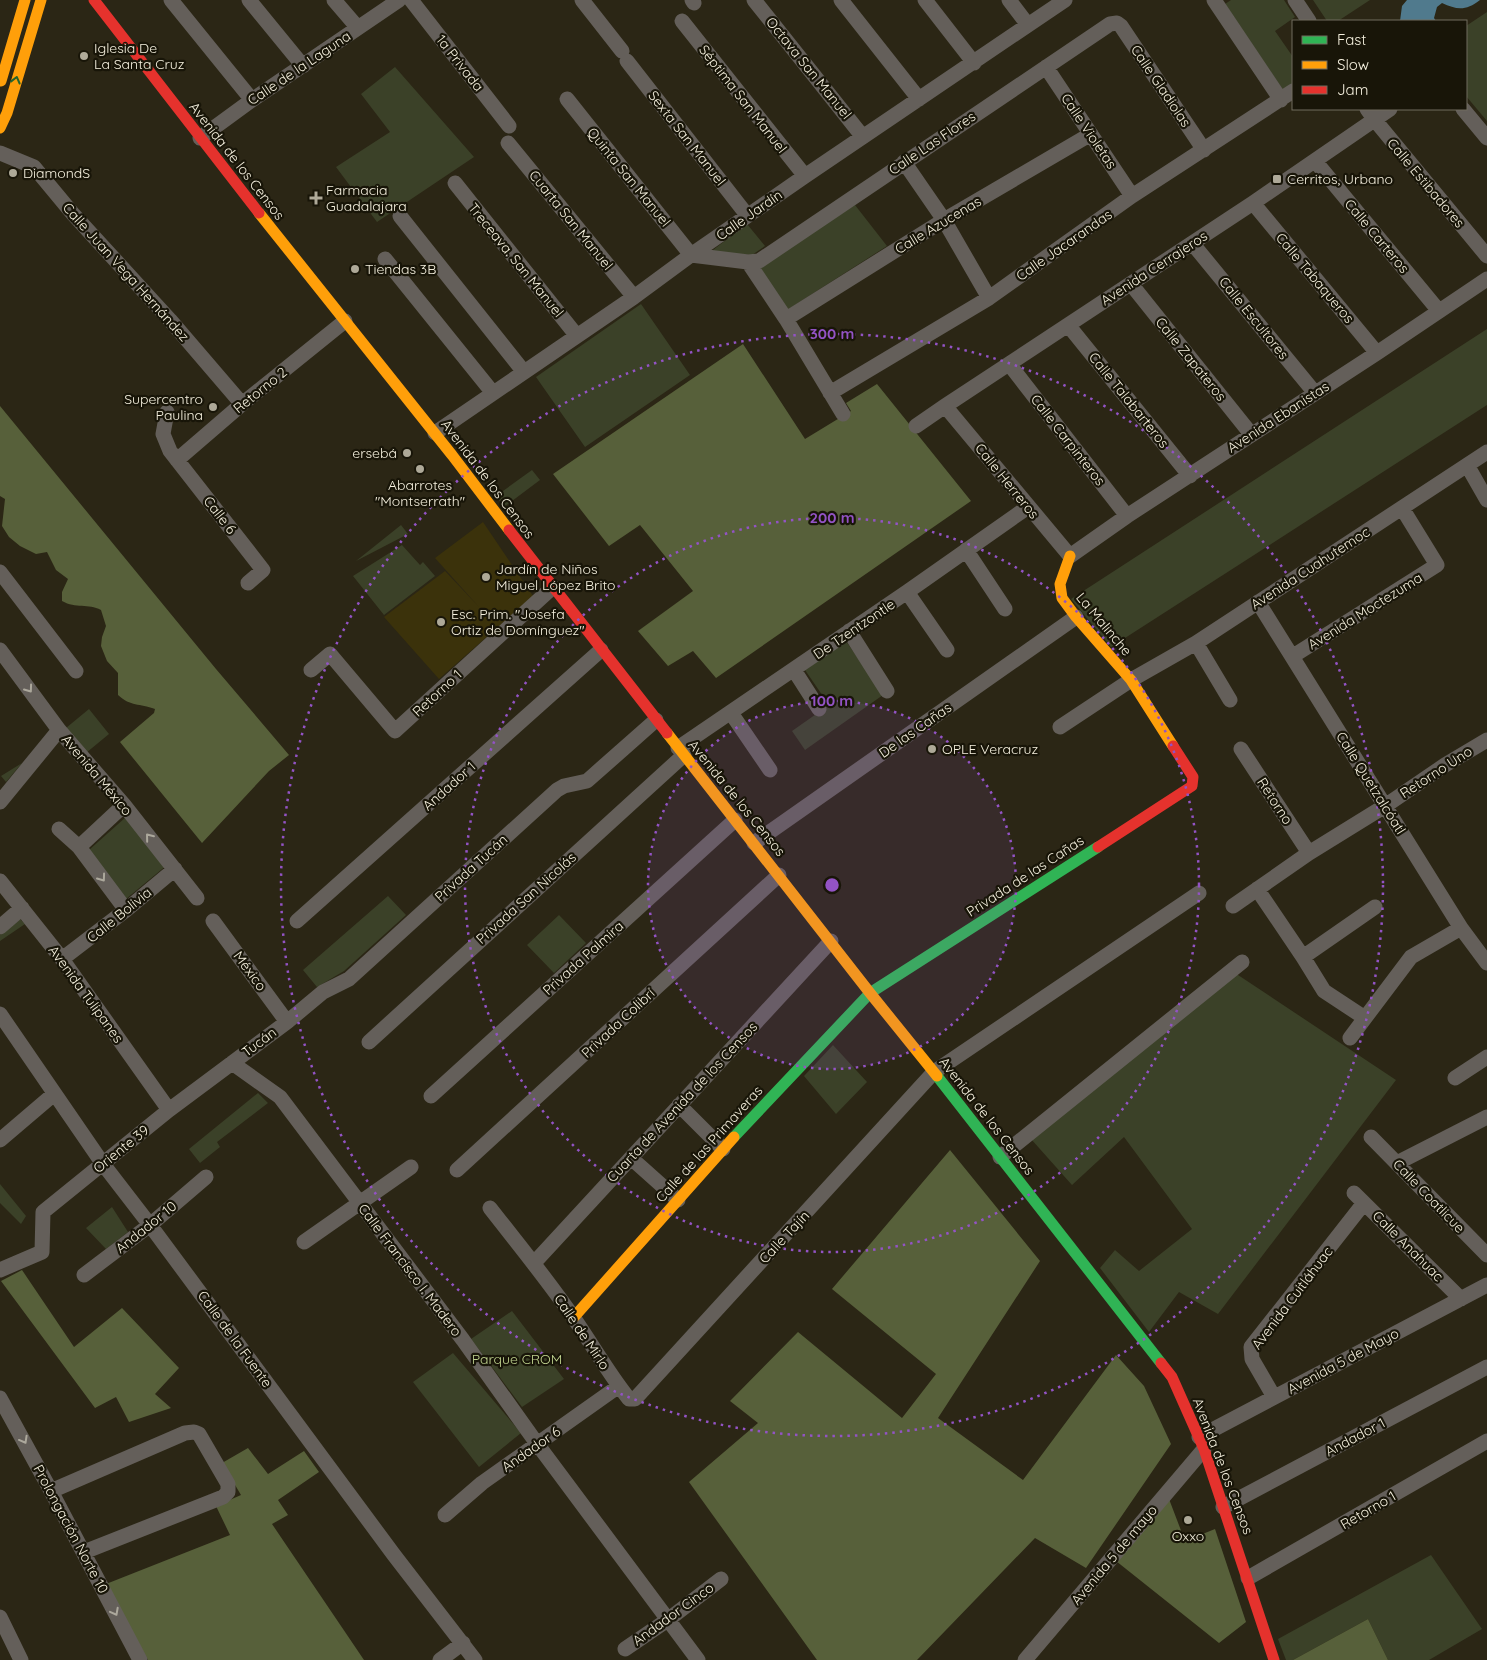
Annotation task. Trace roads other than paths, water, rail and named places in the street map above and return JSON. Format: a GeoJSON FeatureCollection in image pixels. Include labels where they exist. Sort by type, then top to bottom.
{"type":"FeatureCollection","features":[{"type":"Feature","properties":{"kind":"street"},"geometry":{"type":"LineString","coordinates":[[0,91],[7,57],[25,0]]}},
{"type":"Feature","properties":{"kind":"street"},"geometry":{"type":"LineString","coordinates":[[2,120],[41,0]]}},
{"type":"Feature","properties":{"kind":"street","name":"Avenida de los Censos"},"geometry":{"type":"LineString","coordinates":[[94,0],[200,138],[435,433],[601,650],[1172,1377],[1201,1443],[1248,1578],[1274,1660]]}},
{"type":"Feature","properties":{"kind":"street"},"geometry":{"type":"LineString","coordinates":[[171,0],[252,100]]}},
{"type":"Feature","properties":{"kind":"street"},"geometry":{"type":"LineString","coordinates":[[249,0],[303,66]]}},
{"type":"Feature","properties":{"kind":"street"},"geometry":{"type":"LineString","coordinates":[[334,0],[358,28]]}},
{"type":"Feature","properties":{"kind":"street","name":"Calle de la Laguna"},"geometry":{"type":"LineString","coordinates":[[200,138],[398,0]]}},
{"type":"Feature","properties":{"kind":"street","name":"1a Privada"},"geometry":{"type":"LineString","coordinates":[[411,0],[509,126]]}},
{"type":"Feature","properties":{"kind":"street","name":"Sexta San Manuel"},"geometry":{"type":"LineString","coordinates":[[582,0],[747,215]]}},
{"type":"Feature","properties":{"kind":"street","name":"Octava San Manuel"},"geometry":{"type":"LineString","coordinates":[[754,0],[863,137]]}},
{"type":"Feature","properties":{"kind":"street"},"geometry":{"type":"LineString","coordinates":[[841,0],[919,99]]}},
{"type":"Feature","properties":{"kind":"street"},"geometry":{"type":"LineString","coordinates":[[925,0],[974,63]]}},
{"type":"Feature","properties":{"kind":"street"},"geometry":{"type":"LineString","coordinates":[[1009,0],[1028,25]]}},
{"type":"Feature","properties":{"kind":"street","name":"Calle Jardín"},"geometry":{"type":"LineString","coordinates":[[435,433],[634,297],[747,215],[1065,0]]}},
{"type":"Feature","properties":{"kind":"street"},"geometry":{"type":"LineString","coordinates":[[1214,0],[1287,96]]}},
{"type":"Feature","properties":{"kind":"street"},"geometry":{"type":"LineString","coordinates":[[1295,0],[1308,20]]}},
{"type":"Feature","properties":{"kind":"street","name":"Séptima San Manuel"},"geometry":{"type":"LineString","coordinates":[[682,21],[804,176]]}},
{"type":"Feature","properties":{"kind":"street","name":"Calle Las Flores"},"geometry":{"type":"LineString","coordinates":[[748,262],[759,261],[1046,66],[1110,24],[1116,24]]}},
{"type":"Feature","properties":{"kind":"street","name":"Calle Gladiolas"},"geometry":{"type":"LineString","coordinates":[[1116,24],[1121,26],[1204,150]]}},
{"type":"Feature","properties":{"kind":"street","name":"Calle Violetas"},"geometry":{"type":"LineString","coordinates":[[1046,66],[1132,196]]}},
{"type":"Feature","properties":{"kind":"street","name":"Calle Jacarandas"},"geometry":{"type":"LineString","coordinates":[[830,392],[989,298],[1132,196],[1287,96]]}},
{"type":"Feature","properties":{"kind":"street","name":"Quinta San Manuel"},"geometry":{"type":"LineString","coordinates":[[567,99],[691,255]]}},
{"type":"Feature","properties":{"kind":"street","name":"Avenida Cerrajeros"},"geometry":{"type":"LineString","coordinates":[[916,426],[1315,161],[1370,114],[1386,110]]}},
{"type":"Feature","properties":{"kind":"street"},"geometry":{"type":"LineString","coordinates":[[1464,110],[1487,138]]}},
{"type":"Feature","properties":{"kind":"street","name":"Calle Estibadores"},"geometry":{"type":"LineString","coordinates":[[1370,114],[1487,256]]}},
{"type":"Feature","properties":{"kind":"street","name":"Calle Azucenas"},"geometry":{"type":"LineString","coordinates":[[786,319],[944,220],[1091,134]]}},
{"type":"Feature","properties":{"kind":"street","name":"Cuarta San Manuel"},"geometry":{"type":"LineString","coordinates":[[508,143],[634,297]]}},
{"type":"Feature","properties":{"kind":"street","name":"Calle Juan Vega Hernández"},"geometry":{"type":"LineString","coordinates":[[0,153],[34,167],[73,214],[170,320],[242,404]]}},
{"type":"Feature","properties":{"kind":"street","name":"Calle Carteros"},"geometry":{"type":"LineString","coordinates":[[1315,161],[1439,311]]}},
{"type":"Feature","properties":{"kind":"street"},"geometry":{"type":"LineString","coordinates":[[904,162],[944,220],[989,298]]}},
{"type":"Feature","properties":{"kind":"street","name":"Treceava. San Manuel"},"geometry":{"type":"LineString","coordinates":[[455,183],[577,336]]}},
{"type":"Feature","properties":{"kind":"street","name":"Calle Tabaqueros"},"geometry":{"type":"LineString","coordinates":[[1253,203],[1377,353]]}},
{"type":"Feature","properties":{"kind":"street"},"geometry":{"type":"LineString","coordinates":[[400,216],[524,372]]}},
{"type":"Feature","properties":{"kind":"street","name":"Calle Escultores"},"geometry":{"type":"LineString","coordinates":[[1192,243],[1315,393]]}},
{"type":"Feature","properties":{"kind":"street"},"geometry":{"type":"LineString","coordinates":[[691,255],[748,262],[786,319],[843,414]]}},
{"type":"Feature","properties":{"kind":"street"},"geometry":{"type":"LineString","coordinates":[[385,259],[493,392]]}},
{"type":"Feature","properties":{"kind":"street","name":"Avenida Ebanistas"},"geometry":{"type":"LineString","coordinates":[[1070,556],[1127,516],[1487,280]]}},
{"type":"Feature","properties":{"kind":"street","name":"Calle Zapateros"},"geometry":{"type":"LineString","coordinates":[[1131,284],[1251,434]]}},
{"type":"Feature","properties":{"kind":"street","name":"Retorno 2"},"geometry":{"type":"LineString","coordinates":[[177,460],[242,404],[345,321]]}},
{"type":"Feature","properties":{"kind":"street","name":"Calle Talabarteros"},"geometry":{"type":"LineString","coordinates":[[1068,325],[1190,476]]}},
{"type":"Feature","properties":{"kind":"street","name":"Calle Carpinteros"},"geometry":{"type":"LineString","coordinates":[[1008,364],[1127,516]]}},
{"type":"Feature","properties":{"kind":"street","name":"Calle Herreros"},"geometry":{"type":"LineString","coordinates":[[945,406],[1070,556]]}},
{"type":"Feature","properties":{"kind":"street","name":"Calle 6"},"geometry":{"type":"LineString","coordinates":[[166,412],[163,434],[170,451],[263,570],[248,583]]}},
{"type":"Feature","properties":{"kind":"street","name":"Avenida Cuahutemoc"},"geometry":{"type":"LineString","coordinates":[[1060,727],[1131,680],[1196,643],[1487,452]]}},
{"type":"Feature","properties":{"kind":"street"},"geometry":{"type":"LineString","coordinates":[[1467,465],[1487,500]]}},
{"type":"Feature","properties":{"kind":"street","name":"De Tzentzontle"},"geometry":{"type":"LineString","coordinates":[[681,752],[731,712],[1028,507]]}},
{"type":"Feature","properties":{"kind":"street","name":"Avenida Moctezuma"},"geometry":{"type":"LineString","coordinates":[[1293,656],[1437,565],[1402,508]]}},
{"type":"Feature","properties":{"kind":"street"},"geometry":{"type":"LineString","coordinates":[[966,550],[1005,609]]}},
{"type":"Feature","properties":{"kind":"street","name":"La Malinche"},"geometry":{"type":"LineString","coordinates":[[1070,556],[1060,584],[1062,598],[1076,617],[1131,680],[1194,781]]}},
{"type":"Feature","properties":{"kind":"street"},"geometry":{"type":"LineString","coordinates":[[0,572],[76,672]]}},
{"type":"Feature","properties":{"kind":"street","name":"Retorno 1"},"geometry":{"type":"LineString","coordinates":[[311,670],[330,654],[395,731],[553,587]]}},
{"type":"Feature","properties":{"kind":"street"},"geometry":{"type":"LineString","coordinates":[[907,592],[947,650]]}},
{"type":"Feature","properties":{"kind":"street","name":"Calle Quetzalcóatl"},"geometry":{"type":"LineString","coordinates":[[1258,602],[1461,928],[1487,963]]}},
{"type":"Feature","properties":{"kind":"street","name":"De las Cañas"},"geometry":{"type":"LineString","coordinates":[[754,843],[1076,617]]}},
{"type":"Feature","properties":{"kind":"street"},"geometry":{"type":"LineString","coordinates":[[850,631],[887,691]]}},
{"type":"Feature","properties":{"kind":"street"},"geometry":{"type":"LineString","coordinates":[[1196,643],[1230,700]]}},
{"type":"Feature","properties":{"kind":"street","name":"Avenida México"},"geometry":{"type":"LineString","coordinates":[[0,650],[59,730],[124,805],[197,898]]}},
{"type":"Feature","properties":{"kind":"street","name":"Andador 1"},"geometry":{"type":"LineString","coordinates":[[297,921],[601,650]]}},
{"type":"Feature","properties":{"kind":"street"},"geometry":{"type":"LineString","coordinates":[[794,670],[819,709]]}},
{"type":"Feature","properties":{"kind":"street"},"geometry":{"type":"LineString","coordinates":[[731,712],[770,770]]}},
{"type":"Feature","properties":{"kind":"street","name":"Privada Tucán"},"geometry":{"type":"LineString","coordinates":[[287,1022],[323,992],[349,978],[557,790],[564,786],[587,782],[656,720]]}},
{"type":"Feature","properties":{"kind":"street"},"geometry":{"type":"LineString","coordinates":[[2,795],[59,730]]}},
{"type":"Feature","properties":{"kind":"street","name":"Retorno Uno"},"geometry":{"type":"LineString","coordinates":[[1385,806],[1445,765],[1487,740]]}},
{"type":"Feature","properties":{"kind":"street","name":"Retorno"},"geometry":{"type":"LineString","coordinates":[[1241,749],[1309,853]]}},
{"type":"Feature","properties":{"kind":"street","name":"Privada San Nicolás"},"geometry":{"type":"LineString","coordinates":[[369,1042],[681,752]]}},
{"type":"Feature","properties":{"kind":"street","name":"Privada de las Cañas"},"geometry":{"type":"LineString","coordinates":[[870,993],[1192,786],[1194,781]]}},
{"type":"Feature","properties":{"kind":"street"},"geometry":{"type":"LineString","coordinates":[[80,846],[124,805]]}},
{"type":"Feature","properties":{"kind":"street"},"geometry":{"type":"LineString","coordinates":[[1233,906],[1309,853],[1385,806]]}},
{"type":"Feature","properties":{"kind":"street","name":"Privada Palmira"},"geometry":{"type":"LineString","coordinates":[[431,1096],[735,820]]}},
{"type":"Feature","properties":{"kind":"street"},"geometry":{"type":"LineString","coordinates":[[59,829],[80,846],[126,910]]}},
{"type":"Feature","properties":{"kind":"street","name":"Calle Bolivia"},"geometry":{"type":"LineString","coordinates":[[62,959],[126,910],[175,869]]}},
{"type":"Feature","properties":{"kind":"street","name":"Privada Colibrí"},"geometry":{"type":"LineString","coordinates":[[458,1170],[779,875]]}},
{"type":"Feature","properties":{"kind":"street","name":"Avenida Tulipanes"},"geometry":{"type":"LineString","coordinates":[[0,881],[62,959],[169,1110]]}},
{"type":"Feature","properties":{"kind":"street"},"geometry":{"type":"LineString","coordinates":[[1257,889],[1324,991],[1365,1018]]}},
{"type":"Feature","properties":{"kind":"street","name":"Calle Tajín"},"geometry":{"type":"LineString","coordinates":[[632,1400],[642,1392],[934,1072],[1199,893]]}},
{"type":"Feature","properties":{"kind":"street"},"geometry":{"type":"LineString","coordinates":[[1303,957],[1375,907]]}},
{"type":"Feature","properties":{"kind":"street"},"geometry":{"type":"LineString","coordinates":[[0,927],[22,908]]}},
{"type":"Feature","properties":{"kind":"street","name":"México"},"geometry":{"type":"LineString","coordinates":[[213,921],[287,1022]]}},
{"type":"Feature","properties":{"kind":"street"},"geometry":{"type":"LineString","coordinates":[[1350,1038],[1411,957],[1461,928]]}},
{"type":"Feature","properties":{"kind":"street","name":"Cuarta de Avenida de los Censos"},"geometry":{"type":"LineString","coordinates":[[534,1263],[831,941]]}},
{"type":"Feature","properties":{"kind":"street"},"geometry":{"type":"LineString","coordinates":[[1000,1158],[1242,962]]}},
{"type":"Feature","properties":{"kind":"street","name":"Calle de las Primaveras"},"geometry":{"type":"LineString","coordinates":[[574,1317],[723,1149],[870,993]]}},
{"type":"Feature","properties":{"kind":"street","name":"Tucán"},"geometry":{"type":"LineString","coordinates":[[232,1063],[287,1022]]}},
{"type":"Feature","properties":{"kind":"street","name":"Calle de la Fuente"},"geometry":{"type":"LineString","coordinates":[[3,1024],[103,1164],[394,1555],[475,1660]]}},
{"type":"Feature","properties":{"kind":"street"},"geometry":{"type":"LineString","coordinates":[[1455,1078],[1487,1056]]}},
{"type":"Feature","properties":{"kind":"street","name":"Oriente 39"},"geometry":{"type":"LineString","coordinates":[[0,1270],[42,1252],[43,1212],[169,1110],[232,1063]]}},
{"type":"Feature","properties":{"kind":"street","name":"Calle Francisco I. Madero"},"geometry":{"type":"LineString","coordinates":[[232,1063],[280,1097],[322,1150],[360,1204],[464,1340],[538,1445],[698,1660]]}},
{"type":"Feature","properties":{"kind":"street"},"geometry":{"type":"LineString","coordinates":[[0,1140],[54,1094]]}},
{"type":"Feature","properties":{"kind":"street"},"geometry":{"type":"LineString","coordinates":[[679,1105],[723,1149]]}},
{"type":"Feature","properties":{"kind":"street"},"geometry":{"type":"LineString","coordinates":[[1397,1162],[1487,1117]]}},
{"type":"Feature","properties":{"kind":"street","name":"Calle Coatlicue"},"geometry":{"type":"LineString","coordinates":[[1371,1137],[1487,1255]]}},
{"type":"Feature","properties":{"kind":"street"},"geometry":{"type":"LineString","coordinates":[[631,1158],[678,1200]]}},
{"type":"Feature","properties":{"kind":"street"},"geometry":{"type":"LineString","coordinates":[[304,1242],[411,1167]]}},
{"type":"Feature","properties":{"kind":"street","name":"Andador 10"},"geometry":{"type":"LineString","coordinates":[[84,1275],[150,1225],[206,1176]]}},
{"type":"Feature","properties":{"kind":"street","name":"Calle Anahuac"},"geometry":{"type":"LineString","coordinates":[[1359,1198],[1461,1299]]}},
{"type":"Feature","properties":{"kind":"street","name":"Avenida Cuitláhuac"},"geometry":{"type":"LineString","coordinates":[[1274,1397],[1252,1359],[1251,1347],[1359,1198]]}},
{"type":"Feature","properties":{"kind":"street","name":"Calle de Mirlo"},"geometry":{"type":"LineString","coordinates":[[490,1208],[574,1317],[619,1386],[629,1399],[632,1400]]}},
{"type":"Feature","properties":{"kind":"street","name":"Avenida 5 de Mayo"},"geometry":{"type":"LineString","coordinates":[[1201,1443],[1274,1397],[1487,1285]]}},
{"type":"Feature","properties":{"kind":"street","name":"Andador 1"},"geometry":{"type":"LineString","coordinates":[[1223,1507],[1487,1367]]}},
{"type":"Feature","properties":{"kind":"street","name":"Andador 6"},"geometry":{"type":"LineString","coordinates":[[445,1515],[482,1483],[619,1386]]}},
{"type":"Feature","properties":{"kind":"street","name":"Prolongación Norte 10"},"geometry":{"type":"LineString","coordinates":[[1,1402],[84,1552],[140,1660]]}},
{"type":"Feature","properties":{"kind":"street"},"geometry":{"type":"LineString","coordinates":[[51,1491],[184,1433],[194,1432],[199,1434],[228,1484],[228,1492],[223,1497],[84,1552]]}},
{"type":"Feature","properties":{"kind":"street","name":"Retorno 1"},"geometry":{"type":"LineString","coordinates":[[1248,1578],[1487,1442]]}},
{"type":"Feature","properties":{"kind":"street","name":"Avenida 5 de mayo"},"geometry":{"type":"LineString","coordinates":[[1025,1660],[1201,1443]]}},
{"type":"Feature","properties":{"kind":"street","name":"Andador Cinco"},"geometry":{"type":"LineString","coordinates":[[625,1649],[669,1619],[721,1579]]}},
{"type":"Feature","properties":{"kind":"street"},"geometry":{"type":"LineString","coordinates":[[0,1617],[21,1660]]}},
{"type":"Feature","properties":{"kind":"street"},"geometry":{"type":"LineString","coordinates":[[440,1660],[462,1643]]}},
{"type":"Feature","properties":{"kind":"water"},"geometry":{"type":"Polygon","coordinates":[[[1407,0],[1480,0],[1466,8],[1452,7],[1442,3],[1437,7],[1434,18],[1435,20],[1400,20],[1402,6],[1407,0]]]}},
{"type":"Feature","properties":{"kind":"place","name":"Iglesia De La Santa Cruz"},"geometry":{"type":"Point","coordinates":[84,56]}},
{"type":"Feature","properties":{"kind":"place","name":"DiamondS"},"geometry":{"type":"Point","coordinates":[13,173]}},
{"type":"Feature","properties":{"kind":"place","name":"Cerritos, Urbano"},"geometry":{"type":"Point","coordinates":[1277,179]}},
{"type":"Feature","properties":{"kind":"place","name":"Farmacia Guadalajara"},"geometry":{"type":"Point","coordinates":[316,198]}},
{"type":"Feature","properties":{"kind":"place","name":"Tiendas 3B"},"geometry":{"type":"Point","coordinates":[355,269]}},
{"type":"Feature","properties":{"kind":"place","name":"Supercentro Paulina"},"geometry":{"type":"Point","coordinates":[213,407]}},
{"type":"Feature","properties":{"kind":"place","name":"ersebá"},"geometry":{"type":"Point","coordinates":[407,453]}},
{"type":"Feature","properties":{"kind":"place","name":"Abarrotes \"Montserrath\""},"geometry":{"type":"Point","coordinates":[420,469]}},
{"type":"Feature","properties":{"kind":"place","name":"Jardín de Niños Miguel López Brito"},"geometry":{"type":"Point","coordinates":[486,577]}},
{"type":"Feature","properties":{"kind":"place","name":"Esc. Prim. \"Josefa Ortiz de Domínguez\""},"geometry":{"type":"Point","coordinates":[441,622]}},
{"type":"Feature","properties":{"kind":"place","name":"OPLE Veracruz"},"geometry":{"type":"Point","coordinates":[932,749]}},
{"type":"Feature","properties":{"kind":"place","name":"Oxxo"},"geometry":{"type":"Point","coordinates":[1188,1520]}},
{"type":"Feature","properties":{"kind":"park label","name":"Parque CROM"},"geometry":{"type":"Point","coordinates":[517,1359]}}]}
